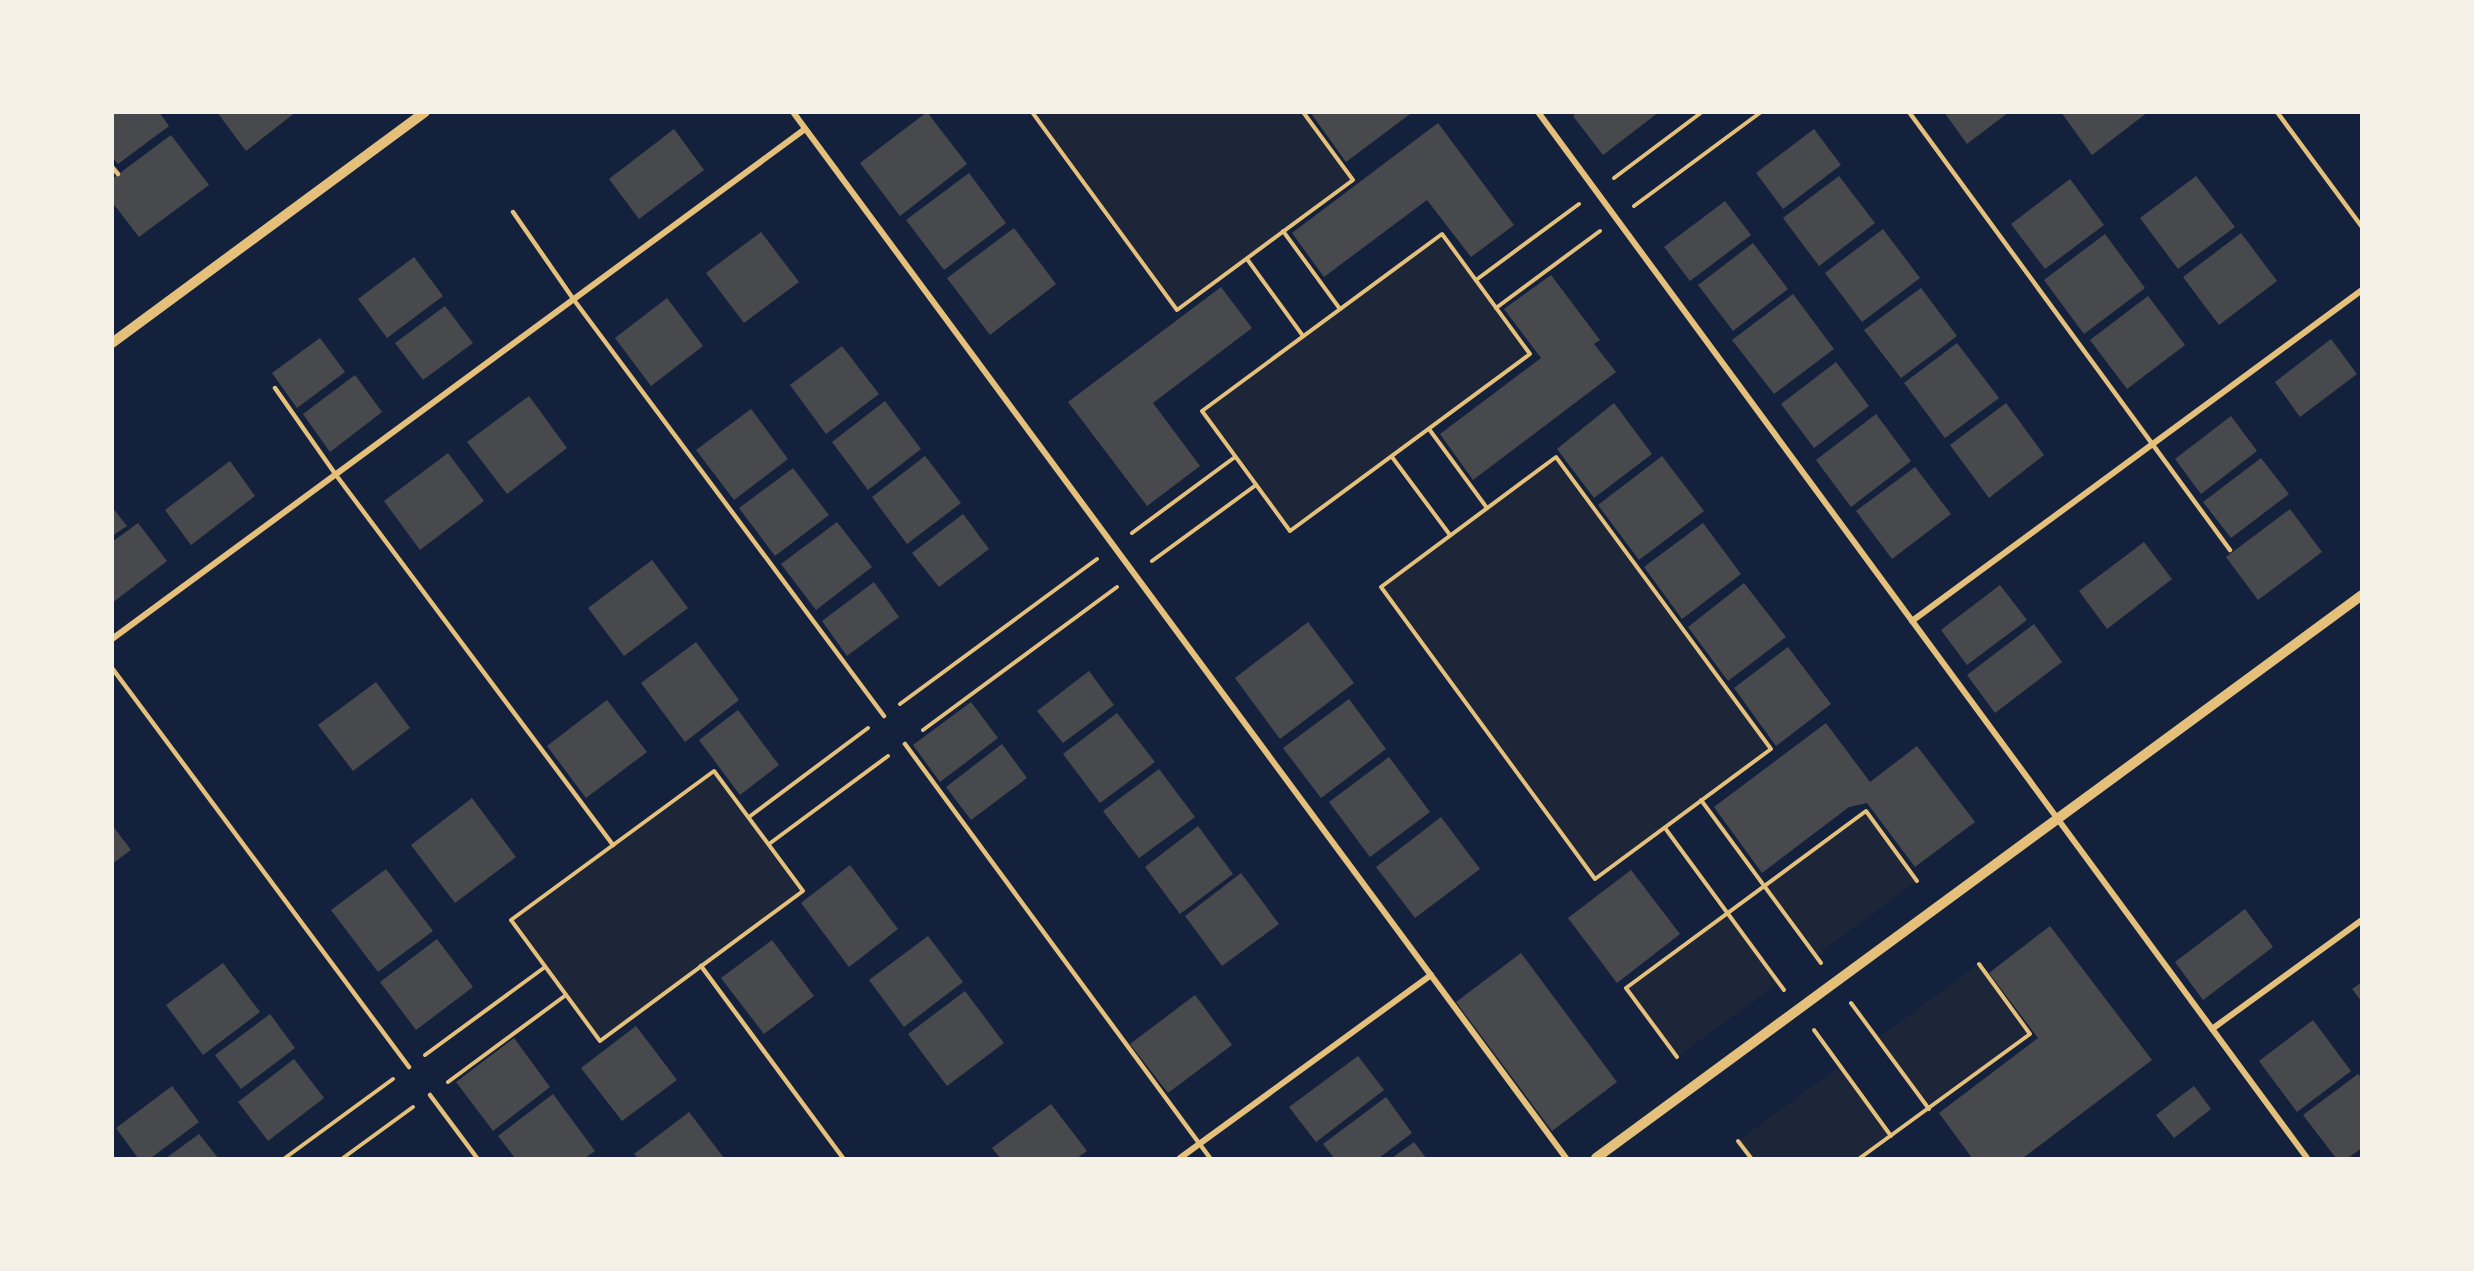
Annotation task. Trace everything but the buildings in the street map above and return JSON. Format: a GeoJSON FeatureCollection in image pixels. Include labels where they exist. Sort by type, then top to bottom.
{"type":"FeatureCollection","features":[{"type":"Feature","properties":{"kind":"street"},"geometry":{"type":"LineString","coordinates":[[112,343],[425,112]]}},
{"type":"Feature","properties":{"kind":"street"},"geometry":{"type":"LineString","coordinates":[[794,112],[1566,1158]]}},
{"type":"Feature","properties":{"kind":"street"},"geometry":{"type":"LineString","coordinates":[[1538,112],[2307,1158]]}},
{"type":"Feature","properties":{"kind":"street"},"geometry":{"type":"LineString","coordinates":[[112,639],[805,129]]}},
{"type":"Feature","properties":{"kind":"street"},"geometry":{"type":"LineString","coordinates":[[1912,621],[2361,291]]}},
{"type":"Feature","properties":{"kind":"street"},"geometry":{"type":"LineString","coordinates":[[1596,1158],[2361,595]]}},
{"type":"Feature","properties":{"kind":"street"},"geometry":{"type":"LineString","coordinates":[[2212,1029],[2361,920]]}},
{"type":"Feature","properties":{"kind":"street"},"geometry":{"type":"LineString","coordinates":[[1180,1158],[1431,975]]}},
{"type":"Feature","properties":{"kind":"lane"},"geometry":{"type":"LineString","coordinates":[[1909,112],[2230,550]]}},
{"type":"Feature","properties":{"kind":"lane"},"geometry":{"type":"LineString","coordinates":[[2277,112],[2361,227]]}},
{"type":"Feature","properties":{"kind":"lane"},"geometry":{"type":"LineString","coordinates":[[112,167],[118,174]]}},
{"type":"Feature","properties":{"kind":"lane"},"geometry":{"type":"LineString","coordinates":[[513,212],[574,300],[884,716]]}},
{"type":"Feature","properties":{"kind":"lane"},"geometry":{"type":"LineString","coordinates":[[275,388],[336,475],[613,845]]}},
{"type":"Feature","properties":{"kind":"lane"},"geometry":{"type":"LineString","coordinates":[[112,668],[409,1067]]}},
{"type":"Feature","properties":{"kind":"lane"},"geometry":{"type":"LineString","coordinates":[[905,744],[1210,1158]]}},
{"type":"Feature","properties":{"kind":"lane"},"geometry":{"type":"LineString","coordinates":[[701,966],[843,1158]]}},
{"type":"Feature","properties":{"kind":"lane"},"geometry":{"type":"LineString","coordinates":[[430,1095],[477,1158]]}},
{"type":"Feature","properties":{"kind":"path"},"geometry":{"type":"LineString","coordinates":[[1032,112],[1178,310],[1353,180],[1303,112]]}},
{"type":"Feature","properties":{"kind":"path"},"geometry":{"type":"LineString","coordinates":[[1283,231],[1340,309]]}},
{"type":"Feature","properties":{"kind":"path"},"geometry":{"type":"LineString","coordinates":[[1442,234],[1530,354],[1290,531],[1202,411],[1340,309],[1442,234]]}},
{"type":"Feature","properties":{"kind":"path"},"geometry":{"type":"LineString","coordinates":[[1247,259],[1303,336]]}},
{"type":"Feature","properties":{"kind":"path"},"geometry":{"type":"LineString","coordinates":[[1429,429],[1487,508]]}},
{"type":"Feature","properties":{"kind":"path"},"geometry":{"type":"LineString","coordinates":[[1392,456],[1450,535]]}},
{"type":"Feature","properties":{"kind":"path"},"geometry":{"type":"LineString","coordinates":[[1235,457],[748,817],[769,844],[1256,485]]}},
{"type":"Feature","properties":{"kind":"path"},"geometry":{"type":"LineString","coordinates":[[1556,457],[1771,749],[1595,879],[1381,586],[1487,508],[1556,457]]}},
{"type":"Feature","properties":{"kind":"path"},"geometry":{"type":"LineString","coordinates":[[1701,800],[1816,956]]}},
{"type":"Feature","properties":{"kind":"path"},"geometry":{"type":"LineString","coordinates":[[1677,1057],[1626,988],[1727,913],[1866,811],[1917,880]]}},
{"type":"Feature","properties":{"kind":"path"},"geometry":{"type":"LineString","coordinates":[[1665,828],[1779,982]]}},
{"type":"Feature","properties":{"kind":"path"},"geometry":{"type":"LineString","coordinates":[[1860,1158],[2030,1034],[1978,964]]}},
{"type":"Feature","properties":{"kind":"path"},"geometry":{"type":"LineString","coordinates":[[343,1158],[566,994],[545,967]]}},
{"type":"Feature","properties":{"kind":"path"},"geometry":{"type":"LineString","coordinates":[[1877,1039],[1929,1109]]}},
{"type":"Feature","properties":{"kind":"path"},"geometry":{"type":"LineString","coordinates":[[1840,1066],[1891,1136]]}},
{"type":"Feature","properties":{"kind":"path"},"geometry":{"type":"LineString","coordinates":[[1738,1141],[1751,1158]]}},
{"type":"Feature","properties":{"kind":"shaded area"},"geometry":{"type":"Polygon","coordinates":[[[1032,113],[1303,113],[1353,180],[1177,310],[1032,113]]]}},
{"type":"Feature","properties":{"kind":"shaded area"},"geometry":{"type":"Polygon","coordinates":[[[1442,234],[1530,354],[1290,531],[1202,411],[1442,234]]]}},
{"type":"Feature","properties":{"kind":"shaded area"},"geometry":{"type":"Polygon","coordinates":[[[1556,457],[1771,749],[1595,879],[1381,587],[1556,457]]]}},
{"type":"Feature","properties":{"kind":"shaded area"},"geometry":{"type":"Polygon","coordinates":[[[714,771],[803,891],[600,1041],[511,920],[714,771]]]}},
{"type":"Feature","properties":{"kind":"shaded area"},"geometry":{"type":"Polygon","coordinates":[[[1866,811],[1917,881],[1816,955],[1764,886],[1866,811]]]}},
{"type":"Feature","properties":{"kind":"shaded area"},"geometry":{"type":"Polygon","coordinates":[[[1727,913],[1779,982],[1677,1057],[1626,988],[1727,913]]]}},
{"type":"Feature","properties":{"kind":"shaded area"},"geometry":{"type":"Polygon","coordinates":[[[1979,964],[2030,1034],[1929,1109],[1877,1039],[1979,964]]]}},
{"type":"Feature","properties":{"kind":"shaded area"},"geometry":{"type":"Polygon","coordinates":[[[1840,1066],[1891,1136],[1860,1158],[1751,1158],[1738,1141],[1840,1066]]]}}]}
